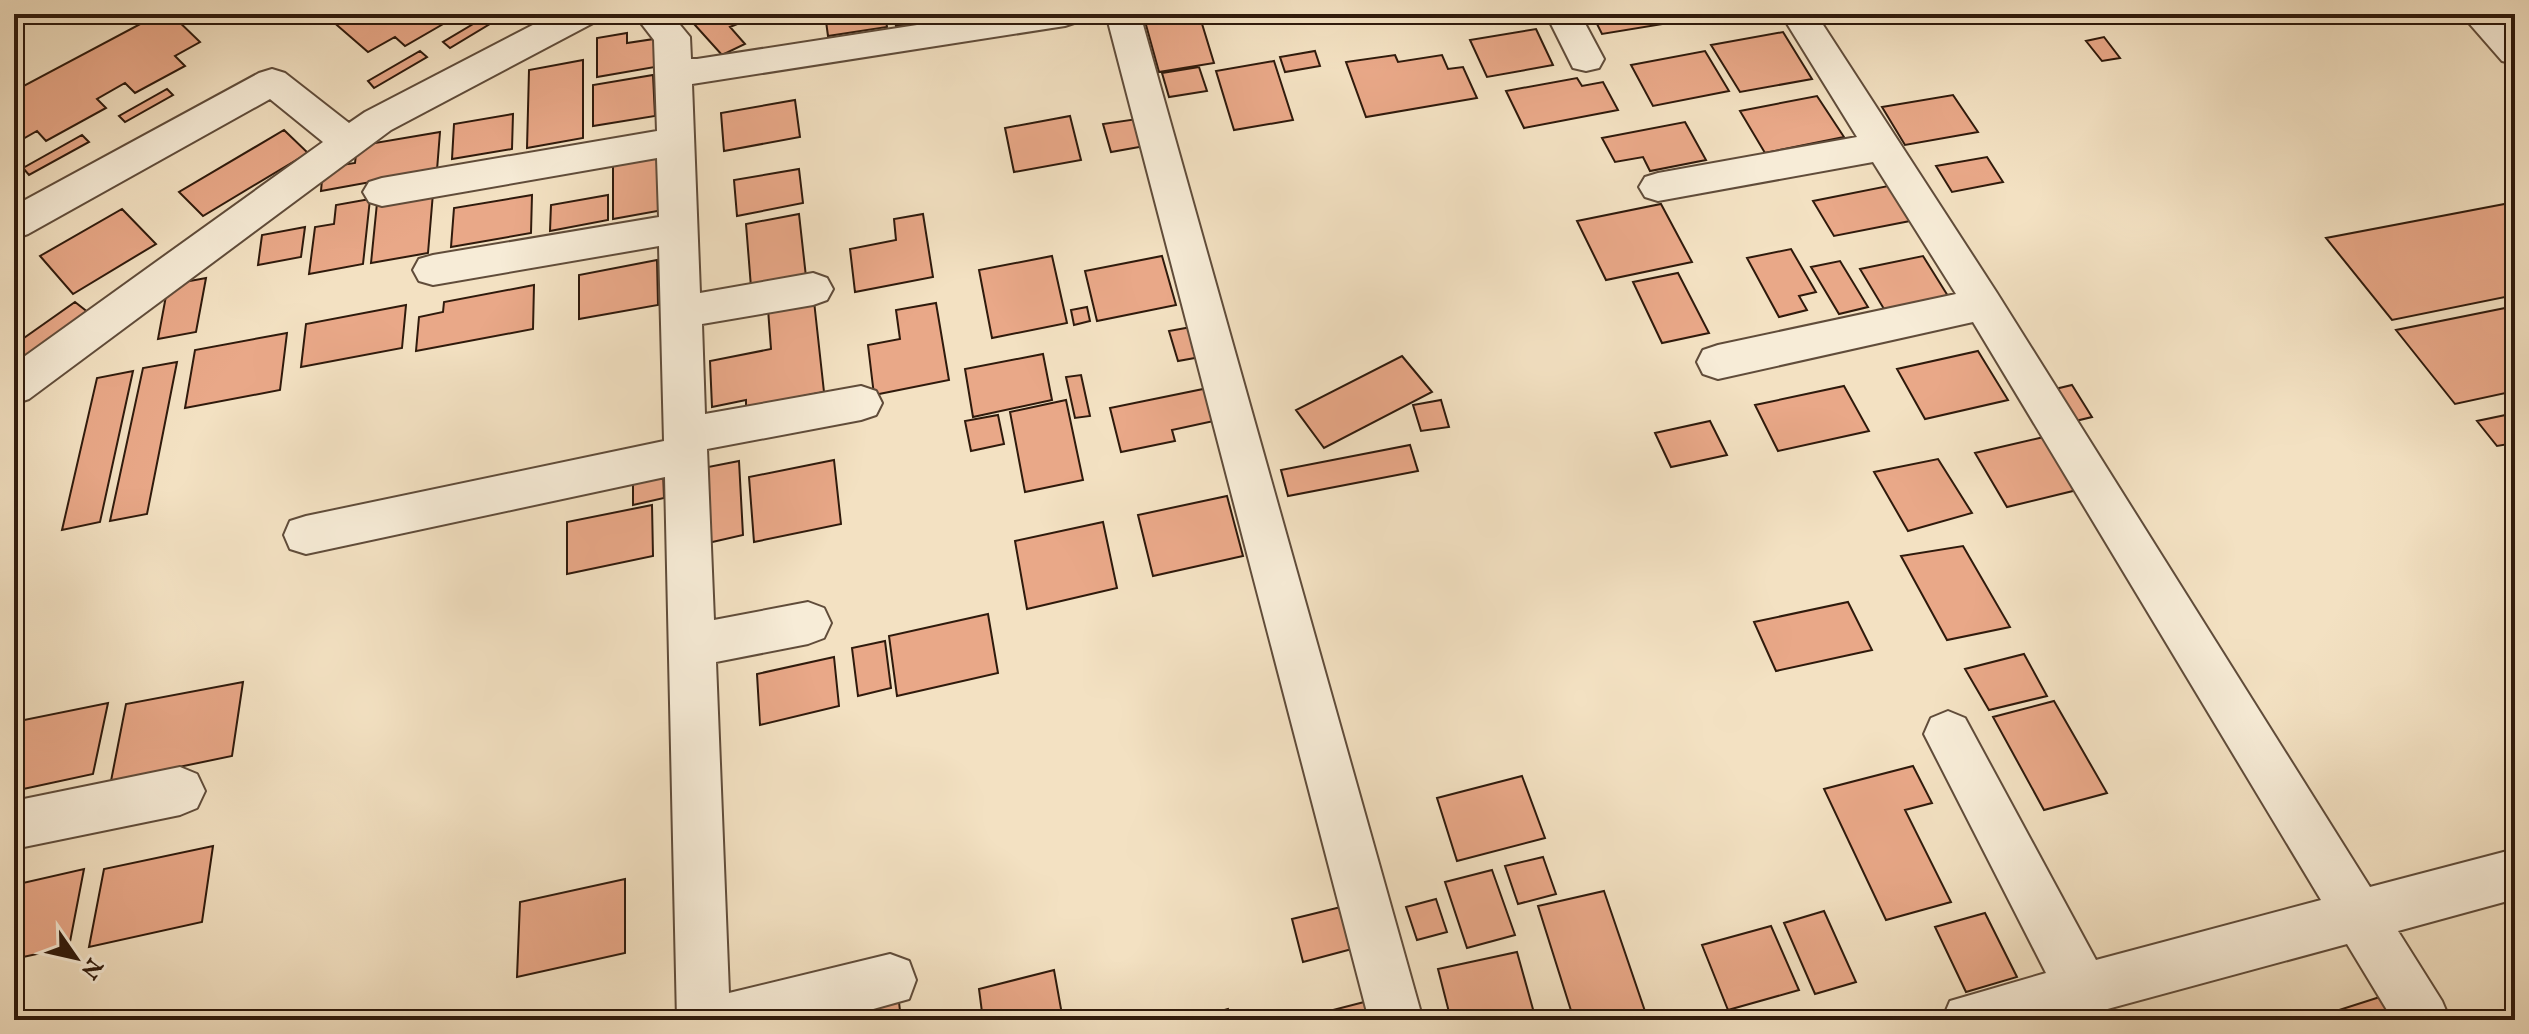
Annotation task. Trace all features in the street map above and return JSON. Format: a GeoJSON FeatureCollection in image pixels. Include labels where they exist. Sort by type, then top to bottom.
{"type":"FeatureCollection","features":[{"type":"Feature","properties":{"kind":"street"},"geometry":{"type":"LineString","coordinates":[[14,387],[378,121],[583,14]]}},
{"type":"Feature","properties":{"kind":"street"},"geometry":{"type":"LineString","coordinates":[[651,14],[672,37],[704,1020]]}},
{"type":"Feature","properties":{"kind":"street"},"geometry":{"type":"LineString","coordinates":[[673,69],[697,72],[1065,14]]}},
{"type":"Feature","properties":{"kind":"street"},"geometry":{"type":"LineString","coordinates":[[1123,14],[1396,1020]]}},
{"type":"Feature","properties":{"kind":"street"},"geometry":{"type":"LineString","coordinates":[[1563,14],[1586,59]]}},
{"type":"Feature","properties":{"kind":"street"},"geometry":{"type":"LineString","coordinates":[[1798,14],[1983,304],[2423,1020]]}},
{"type":"Feature","properties":{"kind":"street"},"geometry":{"type":"LineString","coordinates":[[2478,14],[2515,52]]}},
{"type":"Feature","properties":{"kind":"street"},"geometry":{"type":"LineString","coordinates":[[14,224],[272,82],[349,143]]}},
{"type":"Feature","properties":{"kind":"street"},"geometry":{"type":"LineString","coordinates":[[382,192],[676,141]]}},
{"type":"Feature","properties":{"kind":"street"},"geometry":{"type":"LineString","coordinates":[[1658,187],[1884,146]]}},
{"type":"Feature","properties":{"kind":"street"},"geometry":{"type":"LineString","coordinates":[[433,270],[679,228]]}},
{"type":"Feature","properties":{"kind":"street"},"geometry":{"type":"LineString","coordinates":[[682,312],[813,289]]}},
{"type":"Feature","properties":{"kind":"street"},"geometry":{"type":"LineString","coordinates":[[1718,362],[1983,304]]}},
{"type":"Feature","properties":{"kind":"street"},"geometry":{"type":"LineString","coordinates":[[306,535],[861,403]]}},
{"type":"Feature","properties":{"kind":"street"},"geometry":{"type":"LineString","coordinates":[[692,645],[808,623]]}},
{"type":"Feature","properties":{"kind":"street"},"geometry":{"type":"LineString","coordinates":[[1948,734],[2083,989]]}},
{"type":"Feature","properties":{"kind":"street"},"geometry":{"type":"LineString","coordinates":[[14,825],[180,791]]}},
{"type":"Feature","properties":{"kind":"street"},"geometry":{"type":"LineString","coordinates":[[1969,1020],[2515,874]]}},
{"type":"Feature","properties":{"kind":"street"},"geometry":{"type":"LineString","coordinates":[[726,1020],[890,980]]}},
{"type":"Feature","properties":{"kind":"building"},"geometry":{"type":"Polygon","coordinates":[[[159,14],[171,14],[200,42],[175,56],[185,66],[135,93],[125,83],[97,99],[106,108],[46,141],[37,131],[14,144],[14,91],[159,14]]]}},
{"type":"Feature","properties":{"kind":"building"},"geometry":{"type":"Polygon","coordinates":[[[342,14],[457,16],[405,46],[395,37],[368,52],[331,20],[342,14]]]}},
{"type":"Feature","properties":{"kind":"building"},"geometry":{"type":"Polygon","coordinates":[[[490,14],[503,16],[450,48],[443,42],[490,14]]]}},
{"type":"Feature","properties":{"kind":"building"},"geometry":{"type":"Polygon","coordinates":[[[685,14],[735,14],[742,22],[730,27],[745,44],[722,55],[685,14]]]}},
{"type":"Feature","properties":{"kind":"building"},"geometry":{"type":"Polygon","coordinates":[[[825,14],[885,14],[887,27],[828,36],[825,14]]]}},
{"type":"Feature","properties":{"kind":"building"},"geometry":{"type":"Polygon","coordinates":[[[894,14],[969,14],[896,26],[894,14]]]}},
{"type":"Feature","properties":{"kind":"building"},"geometry":{"type":"Polygon","coordinates":[[[1143,14],[1199,14],[1214,63],[1159,72],[1143,14]]]}},
{"type":"Feature","properties":{"kind":"building"},"geometry":{"type":"Polygon","coordinates":[[[1592,14],[1684,14],[1687,20],[1602,34],[1592,14]]]}},
{"type":"Feature","properties":{"kind":"building"},"geometry":{"type":"Polygon","coordinates":[[[1536,29],[1553,65],[1487,77],[1470,40],[1536,29]]]}},
{"type":"Feature","properties":{"kind":"building"},"geometry":{"type":"Polygon","coordinates":[[[1783,32],[1812,79],[1740,92],[1711,45],[1783,32]]]}},
{"type":"Feature","properties":{"kind":"building"},"geometry":{"type":"Polygon","coordinates":[[[627,33],[627,43],[654,39],[655,67],[597,77],[597,38],[627,33]]]}},
{"type":"Feature","properties":{"kind":"building"},"geometry":{"type":"Polygon","coordinates":[[[2104,37],[2120,58],[2102,61],[2086,41],[2104,37]]]}},
{"type":"Feature","properties":{"kind":"building"},"geometry":{"type":"Polygon","coordinates":[[[420,51],[427,57],[374,88],[368,81],[420,51]]]}},
{"type":"Feature","properties":{"kind":"building"},"geometry":{"type":"Polygon","coordinates":[[[1315,51],[1320,66],[1285,72],[1280,57],[1315,51]]]}},
{"type":"Feature","properties":{"kind":"building"},"geometry":{"type":"Polygon","coordinates":[[[1705,51],[1729,91],[1653,106],[1631,65],[1705,51]]]}},
{"type":"Feature","properties":{"kind":"building"},"geometry":{"type":"Polygon","coordinates":[[[1395,55],[1398,62],[1442,55],[1448,69],[1463,67],[1477,98],[1366,117],[1346,62],[1395,55]]]}},
{"type":"Feature","properties":{"kind":"building"},"geometry":{"type":"Polygon","coordinates":[[[583,60],[583,138],[527,148],[529,70],[583,60]]]}},
{"type":"Feature","properties":{"kind":"building"},"geometry":{"type":"Polygon","coordinates":[[[1274,61],[1293,120],[1234,130],[1216,71],[1274,61]]]}},
{"type":"Feature","properties":{"kind":"building"},"geometry":{"type":"Polygon","coordinates":[[[1199,67],[1207,91],[1169,97],[1162,73],[1199,67]]]}},
{"type":"Feature","properties":{"kind":"building"},"geometry":{"type":"Polygon","coordinates":[[[653,75],[655,116],[593,126],[593,85],[653,75]]]}},
{"type":"Feature","properties":{"kind":"building"},"geometry":{"type":"Polygon","coordinates":[[[1577,78],[1582,86],[1603,82],[1618,110],[1524,128],[1506,91],[1577,78]]]}},
{"type":"Feature","properties":{"kind":"building"},"geometry":{"type":"Polygon","coordinates":[[[167,89],[173,95],[125,122],[119,116],[167,89]]]}},
{"type":"Feature","properties":{"kind":"building"},"geometry":{"type":"Polygon","coordinates":[[[1953,95],[1978,132],[1905,145],[1882,107],[1953,95]]]}},
{"type":"Feature","properties":{"kind":"building"},"geometry":{"type":"Polygon","coordinates":[[[1817,96],[1844,137],[1765,153],[1740,111],[1817,96]]]}},
{"type":"Feature","properties":{"kind":"building"},"geometry":{"type":"Polygon","coordinates":[[[795,100],[800,137],[724,151],[721,113],[795,100]]]}},
{"type":"Feature","properties":{"kind":"building"},"geometry":{"type":"Polygon","coordinates":[[[513,114],[512,149],[452,159],[454,124],[513,114]]]}},
{"type":"Feature","properties":{"kind":"building"},"geometry":{"type":"Polygon","coordinates":[[[1070,116],[1081,160],[1014,172],[1005,128],[1070,116]]]}},
{"type":"Feature","properties":{"kind":"building"},"geometry":{"type":"Polygon","coordinates":[[[1137,119],[1145,146],[1111,152],[1103,124],[1137,119]]]}},
{"type":"Feature","properties":{"kind":"building"},"geometry":{"type":"Polygon","coordinates":[[[1685,122],[1706,160],[1650,171],[1643,157],[1615,162],[1602,138],[1685,122]]]}},
{"type":"Feature","properties":{"kind":"building"},"geometry":{"type":"Polygon","coordinates":[[[284,130],[308,153],[203,216],[179,192],[284,130]]]}},
{"type":"Feature","properties":{"kind":"building"},"geometry":{"type":"Polygon","coordinates":[[[440,132],[437,170],[321,191],[323,168],[355,163],[357,146],[440,132]]]}},
{"type":"Feature","properties":{"kind":"building"},"geometry":{"type":"Polygon","coordinates":[[[82,135],[89,142],[29,175],[23,168],[82,135]]]}},
{"type":"Feature","properties":{"kind":"building"},"geometry":{"type":"Polygon","coordinates":[[[661,155],[663,210],[613,219],[613,164],[661,155]]]}},
{"type":"Feature","properties":{"kind":"building"},"geometry":{"type":"Polygon","coordinates":[[[1987,157],[2003,182],[1952,192],[1936,166],[1987,157]]]}},
{"type":"Feature","properties":{"kind":"building"},"geometry":{"type":"Polygon","coordinates":[[[799,169],[803,203],[737,216],[734,180],[799,169]]]}},
{"type":"Feature","properties":{"kind":"building"},"geometry":{"type":"Polygon","coordinates":[[[1888,186],[1910,221],[1834,236],[1813,201],[1888,186]]]}},
{"type":"Feature","properties":{"kind":"building"},"geometry":{"type":"Polygon","coordinates":[[[433,193],[428,253],[371,263],[377,203],[433,193]]]}},
{"type":"Feature","properties":{"kind":"building"},"geometry":{"type":"Polygon","coordinates":[[[532,195],[531,233],[451,247],[454,208],[532,195]]]}},
{"type":"Feature","properties":{"kind":"building"},"geometry":{"type":"Polygon","coordinates":[[[608,195],[608,220],[550,231],[551,205],[608,195]]]}},
{"type":"Feature","properties":{"kind":"building"},"geometry":{"type":"Polygon","coordinates":[[[370,199],[363,264],[309,274],[315,227],[334,224],[336,205],[370,199]]]}},
{"type":"Feature","properties":{"kind":"building"},"geometry":{"type":"Polygon","coordinates":[[[2515,202],[2515,295],[2392,320],[2326,238],[2515,202]]]}},
{"type":"Feature","properties":{"kind":"building"},"geometry":{"type":"Polygon","coordinates":[[[1661,204],[1692,262],[1606,280],[1577,221],[1661,204]]]}},
{"type":"Feature","properties":{"kind":"building"},"geometry":{"type":"Polygon","coordinates":[[[122,209],[156,244],[73,294],[40,256],[122,209]]]}},
{"type":"Feature","properties":{"kind":"building"},"geometry":{"type":"Polygon","coordinates":[[[799,214],[806,277],[751,287],[746,224],[799,214]]]}},
{"type":"Feature","properties":{"kind":"building"},"geometry":{"type":"Polygon","coordinates":[[[923,214],[933,277],[855,292],[850,249],[896,240],[894,219],[923,214]]]}},
{"type":"Feature","properties":{"kind":"building"},"geometry":{"type":"Polygon","coordinates":[[[305,227],[301,257],[258,265],[262,235],[305,227]]]}},
{"type":"Feature","properties":{"kind":"building"},"geometry":{"type":"Polygon","coordinates":[[[1791,249],[1816,292],[1799,296],[1807,310],[1779,317],[1747,258],[1791,249]]]}},
{"type":"Feature","properties":{"kind":"building"},"geometry":{"type":"Polygon","coordinates":[[[1052,256],[1067,323],[992,338],[979,270],[1052,256]]]}},
{"type":"Feature","properties":{"kind":"building"},"geometry":{"type":"Polygon","coordinates":[[[1162,256],[1176,305],[1097,321],[1085,271],[1162,256]]]}},
{"type":"Feature","properties":{"kind":"building"},"geometry":{"type":"Polygon","coordinates":[[[1923,256],[1948,296],[1884,309],[1860,269],[1923,256]]]}},
{"type":"Feature","properties":{"kind":"building"},"geometry":{"type":"Polygon","coordinates":[[[657,260],[658,305],[579,319],[579,275],[657,260]]]}},
{"type":"Feature","properties":{"kind":"building"},"geometry":{"type":"Polygon","coordinates":[[[1840,261],[1868,307],[1839,314],[1811,267],[1840,261]]]}},
{"type":"Feature","properties":{"kind":"building"},"geometry":{"type":"Polygon","coordinates":[[[1678,273],[1709,333],[1662,343],[1633,282],[1678,273]]]}},
{"type":"Feature","properties":{"kind":"building"},"geometry":{"type":"Polygon","coordinates":[[[206,278],[196,332],[158,339],[168,285],[206,278]]]}},
{"type":"Feature","properties":{"kind":"building"},"geometry":{"type":"Polygon","coordinates":[[[534,285],[533,329],[416,351],[419,317],[443,312],[444,302],[534,285]]]}},
{"type":"Feature","properties":{"kind":"building"},"geometry":{"type":"Polygon","coordinates":[[[814,301],[824,392],[746,407],[746,400],[712,407],[710,361],[771,349],[768,309],[814,301]]]}},
{"type":"Feature","properties":{"kind":"building"},"geometry":{"type":"Polygon","coordinates":[[[75,302],[94,317],[26,366],[14,356],[14,345],[75,302]]]}},
{"type":"Feature","properties":{"kind":"building"},"geometry":{"type":"Polygon","coordinates":[[[936,303],[949,380],[874,395],[868,345],[900,339],[896,310],[936,303]]]}},
{"type":"Feature","properties":{"kind":"building"},"geometry":{"type":"Polygon","coordinates":[[[406,305],[402,348],[301,367],[306,324],[406,305]]]}},
{"type":"Feature","properties":{"kind":"building"},"geometry":{"type":"Polygon","coordinates":[[[2515,306],[2515,391],[2455,404],[2396,330],[2515,306]]]}},
{"type":"Feature","properties":{"kind":"building"},"geometry":{"type":"Polygon","coordinates":[[[1087,307],[1090,321],[1074,325],[1071,310],[1087,307]]]}},
{"type":"Feature","properties":{"kind":"building"},"geometry":{"type":"Polygon","coordinates":[[[1197,326],[1206,356],[1178,361],[1169,331],[1197,326]]]}},
{"type":"Feature","properties":{"kind":"building"},"geometry":{"type":"Polygon","coordinates":[[[287,333],[280,390],[185,408],[195,350],[287,333]]]}},
{"type":"Feature","properties":{"kind":"building"},"geometry":{"type":"Polygon","coordinates":[[[1978,351],[2008,400],[1925,419],[1897,369],[1978,351]]]}},
{"type":"Feature","properties":{"kind":"building"},"geometry":{"type":"Polygon","coordinates":[[[1043,354],[1052,400],[973,417],[965,369],[1043,354]]]}},
{"type":"Feature","properties":{"kind":"building"},"geometry":{"type":"Polygon","coordinates":[[[1402,356],[1432,392],[1324,448],[1296,410],[1402,356]]]}},
{"type":"Feature","properties":{"kind":"building"},"geometry":{"type":"Polygon","coordinates":[[[177,362],[147,514],[110,521],[143,368],[177,362]]]}},
{"type":"Feature","properties":{"kind":"building"},"geometry":{"type":"Polygon","coordinates":[[[133,371],[100,522],[62,530],[97,378],[133,371]]]}},
{"type":"Feature","properties":{"kind":"building"},"geometry":{"type":"Polygon","coordinates":[[[1081,375],[1090,416],[1075,418],[1066,377],[1081,375]]]}},
{"type":"Feature","properties":{"kind":"building"},"geometry":{"type":"Polygon","coordinates":[[[2072,385],[2092,417],[2067,423],[2047,391],[2072,385]]]}},
{"type":"Feature","properties":{"kind":"building"},"geometry":{"type":"Polygon","coordinates":[[[1844,386],[1869,431],[1778,451],[1755,405],[1844,386]]]}},
{"type":"Feature","properties":{"kind":"building"},"geometry":{"type":"Polygon","coordinates":[[[1213,387],[1223,419],[1172,430],[1175,441],[1121,452],[1110,408],[1213,387]]]}},
{"type":"Feature","properties":{"kind":"building"},"geometry":{"type":"Polygon","coordinates":[[[1066,400],[1083,480],[1025,492],[1010,412],[1066,400]]]}},
{"type":"Feature","properties":{"kind":"building"},"geometry":{"type":"Polygon","coordinates":[[[1441,400],[1449,427],[1421,431],[1413,405],[1441,400]]]}},
{"type":"Feature","properties":{"kind":"building"},"geometry":{"type":"Polygon","coordinates":[[[2515,413],[2515,443],[2497,446],[2477,421],[2515,413]]]}},
{"type":"Feature","properties":{"kind":"building"},"geometry":{"type":"Polygon","coordinates":[[[998,415],[1004,444],[971,451],[965,421],[998,415]]]}},
{"type":"Feature","properties":{"kind":"building"},"geometry":{"type":"Polygon","coordinates":[[[1710,421],[1727,455],[1671,467],[1655,433],[1710,421]]]}},
{"type":"Feature","properties":{"kind":"building"},"geometry":{"type":"Polygon","coordinates":[[[2044,437],[2077,490],[2007,507],[1975,453],[2044,437]]]}},
{"type":"Feature","properties":{"kind":"building"},"geometry":{"type":"Polygon","coordinates":[[[1410,445],[1418,471],[1288,496],[1281,470],[1410,445]]]}},
{"type":"Feature","properties":{"kind":"building"},"geometry":{"type":"Polygon","coordinates":[[[1938,459],[1972,513],[1908,531],[1874,472],[1938,459]]]}},
{"type":"Feature","properties":{"kind":"building"},"geometry":{"type":"Polygon","coordinates":[[[834,460],[841,524],[754,542],[749,477],[834,460]]]}},
{"type":"Feature","properties":{"kind":"building"},"geometry":{"type":"Polygon","coordinates":[[[739,461],[743,535],[708,543],[703,468],[739,461]]]}},
{"type":"Feature","properties":{"kind":"building"},"geometry":{"type":"Polygon","coordinates":[[[663,469],[664,498],[633,505],[633,475],[663,469]]]}},
{"type":"Feature","properties":{"kind":"building"},"geometry":{"type":"Polygon","coordinates":[[[1227,496],[1243,556],[1153,576],[1138,515],[1227,496]]]}},
{"type":"Feature","properties":{"kind":"building"},"geometry":{"type":"Polygon","coordinates":[[[652,505],[653,556],[567,574],[567,522],[652,505]]]}},
{"type":"Feature","properties":{"kind":"building"},"geometry":{"type":"Polygon","coordinates":[[[1103,522],[1117,588],[1027,609],[1015,541],[1103,522]]]}},
{"type":"Feature","properties":{"kind":"building"},"geometry":{"type":"Polygon","coordinates":[[[1963,546],[2010,627],[1947,640],[1901,556],[1963,546]]]}},
{"type":"Feature","properties":{"kind":"building"},"geometry":{"type":"Polygon","coordinates":[[[1848,602],[1872,650],[1776,671],[1754,622],[1848,602]]]}},
{"type":"Feature","properties":{"kind":"building"},"geometry":{"type":"Polygon","coordinates":[[[988,614],[998,673],[897,696],[889,636],[988,614]]]}},
{"type":"Feature","properties":{"kind":"building"},"geometry":{"type":"Polygon","coordinates":[[[885,641],[891,688],[858,696],[852,648],[885,641]]]}},
{"type":"Feature","properties":{"kind":"building"},"geometry":{"type":"Polygon","coordinates":[[[2024,654],[2047,696],[1989,710],[1965,669],[2024,654]]]}},
{"type":"Feature","properties":{"kind":"building"},"geometry":{"type":"Polygon","coordinates":[[[834,657],[839,706],[760,725],[757,674],[834,657]]]}},
{"type":"Feature","properties":{"kind":"building"},"geometry":{"type":"Polygon","coordinates":[[[243,682],[232,756],[111,781],[126,704],[243,682]]]}},
{"type":"Feature","properties":{"kind":"building"},"geometry":{"type":"Polygon","coordinates":[[[2054,701],[2107,793],[2044,810],[1993,717],[2054,701]]]}},
{"type":"Feature","properties":{"kind":"building"},"geometry":{"type":"Polygon","coordinates":[[[108,703],[93,774],[14,791],[14,722],[108,703]]]}},
{"type":"Feature","properties":{"kind":"building"},"geometry":{"type":"Polygon","coordinates":[[[1913,766],[1932,803],[1905,810],[1951,902],[1886,920],[1824,789],[1913,766]]]}},
{"type":"Feature","properties":{"kind":"building"},"geometry":{"type":"Polygon","coordinates":[[[1522,776],[1545,838],[1457,861],[1437,798],[1522,776]]]}},
{"type":"Feature","properties":{"kind":"building"},"geometry":{"type":"Polygon","coordinates":[[[213,846],[202,922],[89,947],[104,869],[213,846]]]}},
{"type":"Feature","properties":{"kind":"building"},"geometry":{"type":"Polygon","coordinates":[[[1543,857],[1556,894],[1518,904],[1505,866],[1543,857]]]}},
{"type":"Feature","properties":{"kind":"building"},"geometry":{"type":"Polygon","coordinates":[[[84,869],[69,947],[14,959],[14,885],[84,869]]]}},
{"type":"Feature","properties":{"kind":"building"},"geometry":{"type":"Polygon","coordinates":[[[1492,870],[1515,935],[1467,948],[1445,882],[1492,870]]]}},
{"type":"Feature","properties":{"kind":"building"},"geometry":{"type":"Polygon","coordinates":[[[625,879],[625,953],[517,977],[520,902],[625,879]]]}},
{"type":"Feature","properties":{"kind":"building"},"geometry":{"type":"Polygon","coordinates":[[[1604,891],[1648,1020],[1574,1020],[1538,906],[1604,891]]]}},
{"type":"Feature","properties":{"kind":"building"},"geometry":{"type":"Polygon","coordinates":[[[1436,899],[1447,932],[1417,940],[1406,907],[1436,899]]]}},
{"type":"Feature","properties":{"kind":"building"},"geometry":{"type":"Polygon","coordinates":[[[1341,907],[1352,949],[1303,962],[1292,919],[1341,907]]]}},
{"type":"Feature","properties":{"kind":"building"},"geometry":{"type":"Polygon","coordinates":[[[1824,911],[1856,982],[1815,994],[1784,923],[1824,911]]]}},
{"type":"Feature","properties":{"kind":"building"},"geometry":{"type":"Polygon","coordinates":[[[1985,913],[2017,977],[1966,992],[1935,927],[1985,913]]]}},
{"type":"Feature","properties":{"kind":"building"},"geometry":{"type":"Polygon","coordinates":[[[1771,926],[1799,990],[1728,1010],[1702,945],[1771,926]]]}},
{"type":"Feature","properties":{"kind":"building"},"geometry":{"type":"Polygon","coordinates":[[[1517,952],[1536,1020],[1451,1020],[1438,969],[1517,952]]]}},
{"type":"Feature","properties":{"kind":"building"},"geometry":{"type":"Polygon","coordinates":[[[1054,970],[1063,1020],[983,1020],[979,989],[1054,970]]]}},
{"type":"Feature","properties":{"kind":"building"},"geometry":{"type":"Polygon","coordinates":[[[2383,996],[2399,1020],[2311,1019],[2383,996]]]}},
{"type":"Feature","properties":{"kind":"building"},"geometry":{"type":"Polygon","coordinates":[[[1372,1000],[1378,1020],[1298,1020],[1298,1019],[1372,1000]]]}},
{"type":"Feature","properties":{"kind":"building"},"geometry":{"type":"Polygon","coordinates":[[[899,1002],[901,1020],[827,1020],[899,1002]]]}},
{"type":"Feature","properties":{"kind":"building"},"geometry":{"type":"Polygon","coordinates":[[[1228,1009],[1231,1020],[1188,1020],[1228,1009]]]}}]}
